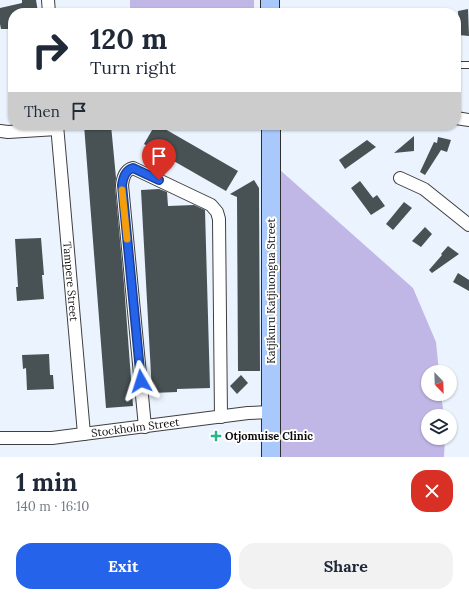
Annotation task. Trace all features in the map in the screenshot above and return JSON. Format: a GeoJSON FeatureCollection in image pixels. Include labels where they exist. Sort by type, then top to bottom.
{"type":"FeatureCollection","features":[{"type":"Feature","properties":{"kind":"street","name":"Tampere Street"},"geometry":{"type":"LineString","coordinates":[[0,132],[28,130]]}},
{"type":"Feature","properties":{"kind":"street","name":"Tampere Street"},"geometry":{"type":"LineString","coordinates":[[57,130],[84,434]]}},
{"type":"Feature","properties":{"kind":"street","name":"Katjikuru Katjiuongua Street"},"geometry":{"type":"LineString","coordinates":[[271,130],[271,457]]}},
{"type":"Feature","properties":{"kind":"street"},"geometry":{"type":"LineString","coordinates":[[145,427],[122,185],[124,175],[129,169],[133,168],[211,205],[217,212],[219,219],[221,417]]}},
{"type":"Feature","properties":{"kind":"street"},"geometry":{"type":"LineString","coordinates":[[400,178],[424,189],[469,225]]}},
{"type":"Feature","properties":{"kind":"street","name":"Stockholm Street"},"geometry":{"type":"LineString","coordinates":[[0,438],[52,438],[248,413],[271,412]]}},
{"type":"Feature","properties":{"kind":"shaded area"},"geometry":{"type":"Polygon","coordinates":[[[130,0],[254,0],[254,8],[130,8],[130,0]]]}},
{"type":"Feature","properties":{"kind":"shaded area"},"geometry":{"type":"Polygon","coordinates":[[[271,162],[413,288],[436,342],[438,365],[421,365],[421,401],[442,401],[443,409],[421,409],[421,445],[445,445],[444,457],[271,457],[271,162]]]}},
{"type":"Feature","properties":{"kind":"building"},"geometry":{"type":"Polygon","coordinates":[[[22,0],[36,0],[37,8],[8,8],[8,29],[1,29],[0,8],[22,3],[22,0]]]}},
{"type":"Feature","properties":{"kind":"building"},"geometry":{"type":"Polygon","coordinates":[[[468,9],[469,36],[461,35],[461,10],[468,9]]]}},
{"type":"Feature","properties":{"kind":"building"},"geometry":{"type":"Polygon","coordinates":[[[84,130],[111,130],[116,178],[115,186],[133,406],[106,408],[84,130]]]}},
{"type":"Feature","properties":{"kind":"building"},"geometry":{"type":"Polygon","coordinates":[[[152,130],[167,130],[238,171],[226,191],[144,144],[152,130]]]}},
{"type":"Feature","properties":{"kind":"building"},"geometry":{"type":"Polygon","coordinates":[[[414,136],[414,151],[394,153],[414,136]]]}},
{"type":"Feature","properties":{"kind":"building"},"geometry":{"type":"Polygon","coordinates":[[[438,137],[451,140],[447,152],[441,150],[425,175],[420,172],[434,142],[437,143],[438,137]]]}},
{"type":"Feature","properties":{"kind":"building"},"geometry":{"type":"Polygon","coordinates":[[[367,140],[376,147],[345,169],[339,160],[367,140]]]}},
{"type":"Feature","properties":{"kind":"building"},"geometry":{"type":"Polygon","coordinates":[[[254,180],[259,188],[260,371],[238,371],[237,197],[230,194],[254,180]]]}},
{"type":"Feature","properties":{"kind":"building"},"geometry":{"type":"Polygon","coordinates":[[[360,181],[373,198],[377,195],[385,206],[371,215],[351,188],[360,181]]]}},
{"type":"Feature","properties":{"kind":"building"},"geometry":{"type":"Polygon","coordinates":[[[159,189],[167,192],[168,206],[194,205],[205,210],[210,388],[177,389],[177,392],[152,393],[141,190],[159,189]]]}},
{"type":"Feature","properties":{"kind":"building"},"geometry":{"type":"Polygon","coordinates":[[[404,202],[412,208],[393,230],[386,224],[404,202]]]}},
{"type":"Feature","properties":{"kind":"building"},"geometry":{"type":"Polygon","coordinates":[[[425,227],[432,234],[421,247],[412,241],[425,227]]]}},
{"type":"Feature","properties":{"kind":"building"},"geometry":{"type":"Polygon","coordinates":[[[41,238],[44,299],[17,301],[16,287],[18,287],[15,239],[41,238]]]}},
{"type":"Feature","properties":{"kind":"building"},"geometry":{"type":"Polygon","coordinates":[[[448,246],[459,254],[432,273],[429,270],[448,246]]]}},
{"type":"Feature","properties":{"kind":"building"},"geometry":{"type":"Polygon","coordinates":[[[458,273],[469,280],[469,291],[453,282],[458,273]]]}},
{"type":"Feature","properties":{"kind":"building"},"geometry":{"type":"Polygon","coordinates":[[[49,354],[50,375],[53,375],[54,389],[27,390],[26,368],[23,369],[22,355],[49,354]]]}},
{"type":"Feature","properties":{"kind":"building"},"geometry":{"type":"Polygon","coordinates":[[[241,375],[248,383],[237,394],[230,386],[241,375]]]}},
{"type":"Feature","properties":{"kind":"slow traffic"},"geometry":{"type":"LineString","coordinates":[[122,190],[127,239]]}},
{"type":"Feature","properties":{"kind":"place","name":"Otjomuise Clinic"},"geometry":{"type":"Point","coordinates":[216,436]}},
{"type":"Feature","properties":{"kind":"route"},"geometry":{"type":"LineString","coordinates":[[141,381],[122,185],[124,175],[129,169],[133,168],[159,180]]}}]}
